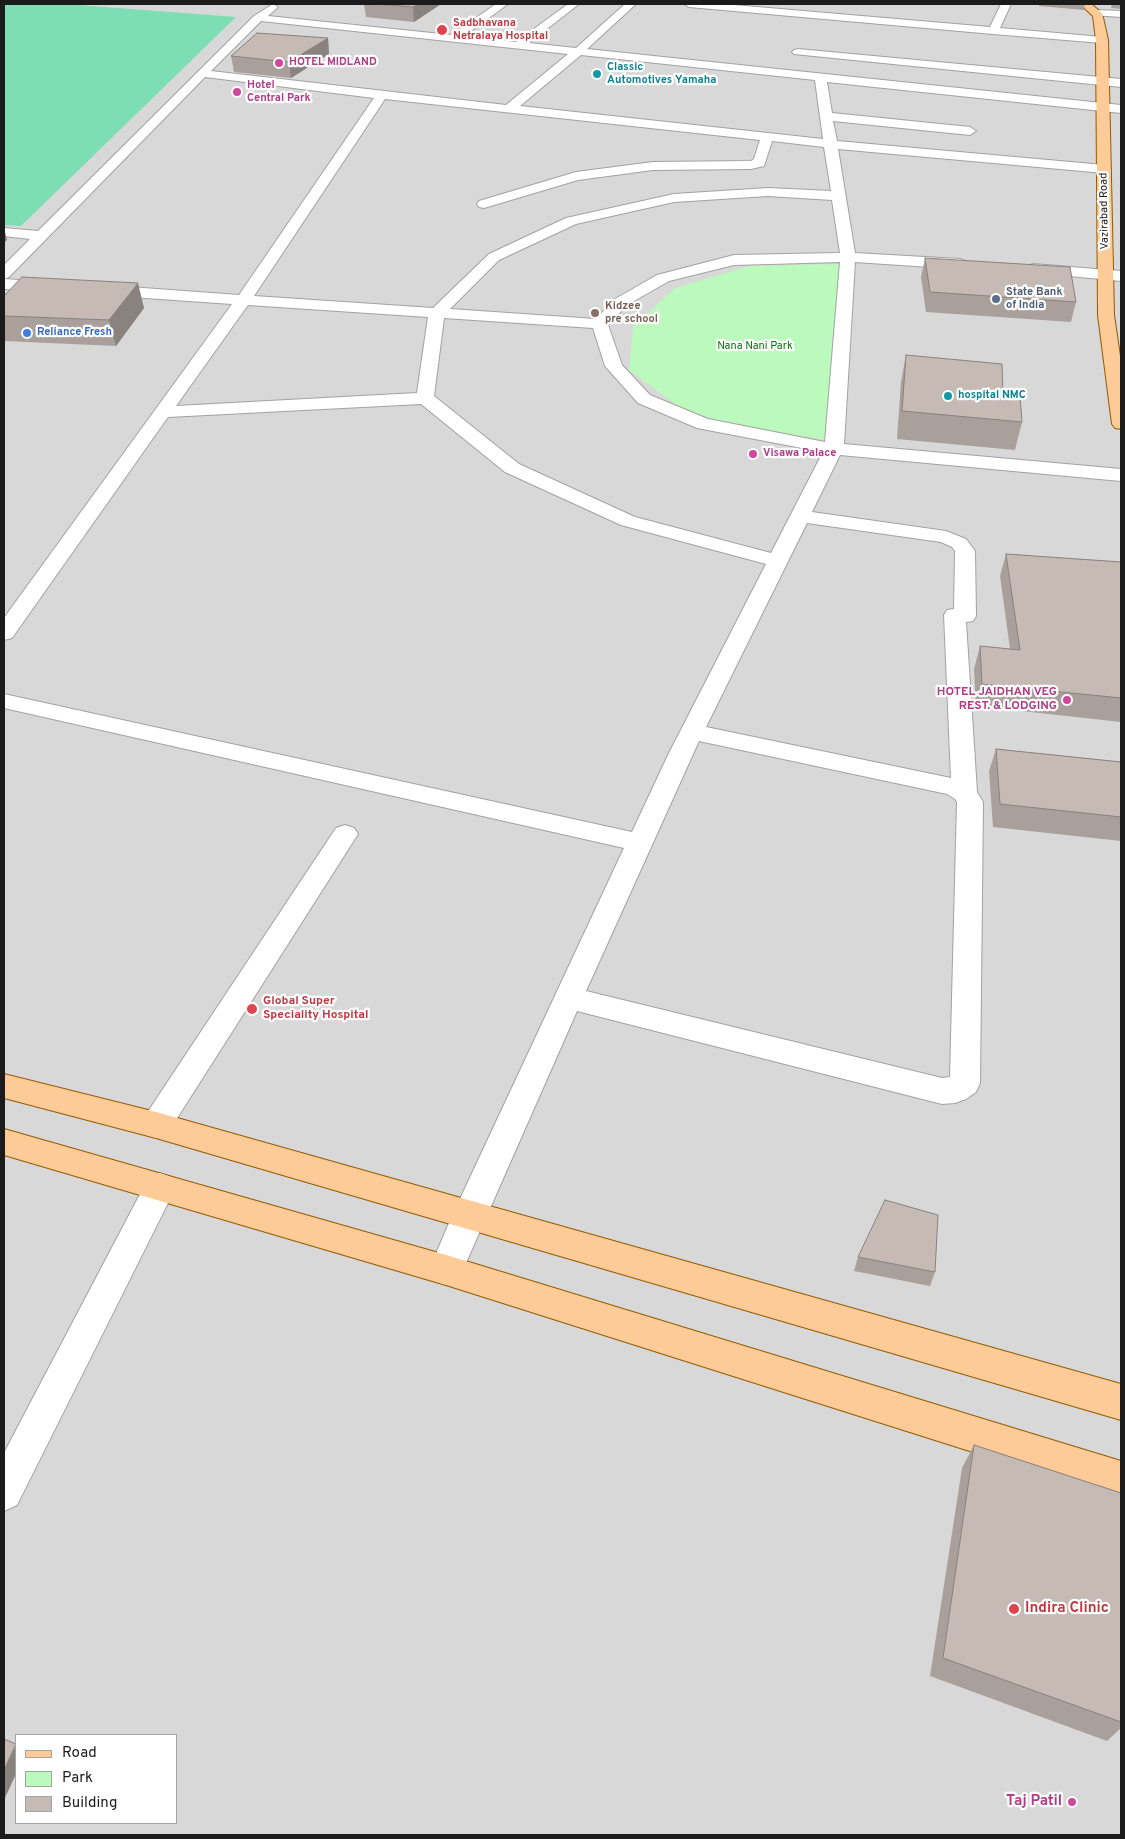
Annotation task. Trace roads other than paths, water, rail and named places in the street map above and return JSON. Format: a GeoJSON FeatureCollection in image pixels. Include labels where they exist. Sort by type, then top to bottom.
{"type":"FeatureCollection","features":[{"type":"Feature","properties":{"kind":"main road","name":"Vazirabad Road"},"geometry":{"type":"LineString","coordinates":[[1096,7],[1119,17]]}},
{"type":"Feature","properties":{"kind":"main road","name":"Vazirabad Road"},"geometry":{"type":"LineString","coordinates":[[1096,7],[1102,40],[1104,169],[1113,275],[1106,315],[1121,424]]}},
{"type":"Feature","properties":{"kind":"main road"},"geometry":{"type":"LineString","coordinates":[[4,1086],[156,1125],[1121,1402]]}},
{"type":"Feature","properties":{"kind":"main road"},"geometry":{"type":"LineString","coordinates":[[4,1142],[446,1270],[1121,1480]]}},
{"type":"Feature","properties":{"kind":"street"},"geometry":{"type":"LineString","coordinates":[[4,274],[202,73],[258,18],[278,4]]}},
{"type":"Feature","properties":{"kind":"street"},"geometry":{"type":"LineString","coordinates":[[454,38],[503,4]]}},
{"type":"Feature","properties":{"kind":"street"},"geometry":{"type":"LineString","coordinates":[[519,45],[574,4]]}},
{"type":"Feature","properties":{"kind":"street"},"geometry":{"type":"LineString","coordinates":[[509,109],[579,51],[631,4]]}},
{"type":"Feature","properties":{"kind":"street"},"geometry":{"type":"LineString","coordinates":[[689,4],[1102,40]]}},
{"type":"Feature","properties":{"kind":"street"},"geometry":{"type":"LineString","coordinates":[[993,30],[1006,4]]}},
{"type":"Feature","properties":{"kind":"street"},"geometry":{"type":"LineString","coordinates":[[898,22],[906,10]]}},
{"type":"Feature","properties":{"kind":"street"},"geometry":{"type":"LineString","coordinates":[[258,18],[1103,106],[1121,110]]}},
{"type":"Feature","properties":{"kind":"street"},"geometry":{"type":"LineString","coordinates":[[798,52],[1120,83]]}},
{"type":"Feature","properties":{"kind":"street"},"geometry":{"type":"LineString","coordinates":[[202,73],[382,95],[830,144],[1104,169]]}},
{"type":"Feature","properties":{"kind":"street"},"geometry":{"type":"LineString","coordinates":[[446,1270],[469,1216],[692,732],[834,449],[848,256],[820,76]]}},
{"type":"Feature","properties":{"kind":"street"},"geometry":{"type":"LineString","coordinates":[[4,633],[243,300],[382,95]]}},
{"type":"Feature","properties":{"kind":"street"},"geometry":{"type":"LineString","coordinates":[[826,116],[970,131]]}},
{"type":"Feature","properties":{"kind":"street"},"geometry":{"type":"LineString","coordinates":[[484,204],[576,176],[653,166],[751,165],[759,163],[767,137]]}},
{"type":"Feature","properties":{"kind":"street"},"geometry":{"type":"LineString","coordinates":[[425,398],[436,313],[494,257],[571,221],[674,198],[768,192],[839,196]]}},
{"type":"Feature","properties":{"kind":"street"},"geometry":{"type":"LineString","coordinates":[[4,232],[41,236]]}},
{"type":"Feature","properties":{"kind":"street"},"geometry":{"type":"LineString","coordinates":[[600,324],[621,302],[663,278],[734,260],[848,256],[977,266]]}},
{"type":"Feature","properties":{"kind":"street"},"geometry":{"type":"LineString","coordinates":[[1016,268],[1113,275]]}},
{"type":"Feature","properties":{"kind":"street"},"geometry":{"type":"LineString","coordinates":[[4,284],[71,288]]}},
{"type":"Feature","properties":{"kind":"street"},"geometry":{"type":"LineString","coordinates":[[90,290],[600,324]]}},
{"type":"Feature","properties":{"kind":"street"},"geometry":{"type":"LineString","coordinates":[[600,324],[614,366],[644,399],[703,424],[834,449],[1121,475]]}},
{"type":"Feature","properties":{"kind":"street"},"geometry":{"type":"LineString","coordinates":[[162,412],[425,398],[512,468],[628,521],[778,561]]}},
{"type":"Feature","properties":{"kind":"street"},"geometry":{"type":"LineString","coordinates":[[800,516],[946,537],[959,543],[965,551],[960,615],[964,793]]}},
{"type":"Feature","properties":{"kind":"street"},"geometry":{"type":"LineString","coordinates":[[4,701],[640,843]]}},
{"type":"Feature","properties":{"kind":"street"},"geometry":{"type":"LineString","coordinates":[[569,998],[942,1091],[955,1090],[964,1083],[970,802],[964,793],[954,787],[692,732]]}},
{"type":"Feature","properties":{"kind":"street"},"geometry":{"type":"LineString","coordinates":[[156,1125],[345,834]]}},
{"type":"Feature","properties":{"kind":"street"},"geometry":{"type":"LineString","coordinates":[[4,1492],[160,1187]]}},
{"type":"Feature","properties":{"kind":"place","name":"Sadbhavana Netralaya Hospital"},"geometry":{"type":"Point","coordinates":[442,30]}},
{"type":"Feature","properties":{"kind":"place","name":"HOTEL MIDLAND"},"geometry":{"type":"Point","coordinates":[279,63]}},
{"type":"Feature","properties":{"kind":"place","name":"Classic Automotives Yamaha"},"geometry":{"type":"Point","coordinates":[597,74]}},
{"type":"Feature","properties":{"kind":"place","name":"Hotel Central Park"},"geometry":{"type":"Point","coordinates":[237,92]}},
{"type":"Feature","properties":{"kind":"place","name":"State Bank of India"},"geometry":{"type":"Point","coordinates":[996,299]}},
{"type":"Feature","properties":{"kind":"place","name":"Kidzee pre school"},"geometry":{"type":"Point","coordinates":[595,313]}},
{"type":"Feature","properties":{"kind":"place","name":"Reliance Fresh"},"geometry":{"type":"Point","coordinates":[27,333]}},
{"type":"Feature","properties":{"kind":"place","name":"hospital NMC"},"geometry":{"type":"Point","coordinates":[948,396]}},
{"type":"Feature","properties":{"kind":"place","name":"Visawa Palace"},"geometry":{"type":"Point","coordinates":[753,454]}},
{"type":"Feature","properties":{"kind":"place","name":"HOTEL JAIDHAN VEG REST. & LODGING"},"geometry":{"type":"Point","coordinates":[1067,700]}},
{"type":"Feature","properties":{"kind":"place","name":"Global Super Speciality Hospital"},"geometry":{"type":"Point","coordinates":[252,1009]}},
{"type":"Feature","properties":{"kind":"place","name":"Indira Clinic"},"geometry":{"type":"Point","coordinates":[1014,1609]}},
{"type":"Feature","properties":{"kind":"place","name":"Taj Patil"},"geometry":{"type":"Point","coordinates":[1072,1802]}},
{"type":"Feature","properties":{"kind":"park label","name":"Nana Nani Park"},"geometry":{"type":"Point","coordinates":[755,347]}}]}
